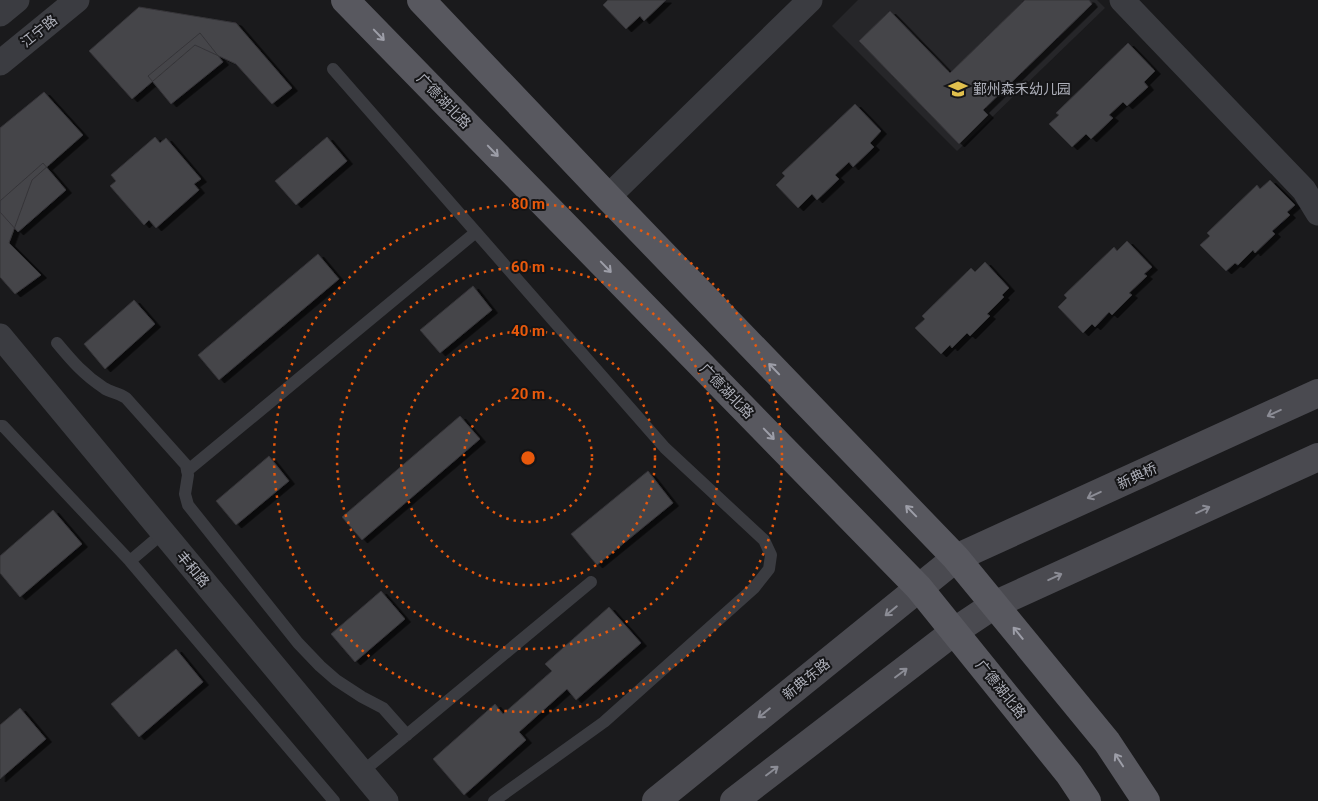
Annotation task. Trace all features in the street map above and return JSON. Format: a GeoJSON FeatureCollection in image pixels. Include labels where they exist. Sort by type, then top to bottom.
{"type":"FeatureCollection","features":[{"type":"Feature","properties":{"kind":"main road","name":"广德湖北路"},"geometry":{"type":"LineString","coordinates":[[345,0],[919,588],[1069,774],[1087,801]]}},
{"type":"Feature","properties":{"kind":"main road"},"geometry":{"type":"LineString","coordinates":[[421,0],[956,558],[1107,742],[1146,801]]}},
{"type":"Feature","properties":{"kind":"main road","name":"新典桥"},"geometry":{"type":"LineString","coordinates":[[956,558],[1318,393]]}},
{"type":"Feature","properties":{"kind":"main road"},"geometry":{"type":"LineString","coordinates":[[734,801],[955,632],[994,605],[1318,457]]}},
{"type":"Feature","properties":{"kind":"main road","name":"新典东路"},"geometry":{"type":"LineString","coordinates":[[656,801],[956,558]]}},
{"type":"Feature","properties":{"kind":"street"},"geometry":{"type":"LineString","coordinates":[[0,14],[17,0]]}},
{"type":"Feature","properties":{"kind":"street","name":"江宁路"},"geometry":{"type":"LineString","coordinates":[[0,63],[77,0]]}},
{"type":"Feature","properties":{"kind":"street"},"geometry":{"type":"LineString","coordinates":[[608,197],[810,0]]}},
{"type":"Feature","properties":{"kind":"street"},"geometry":{"type":"LineString","coordinates":[[1122,0],[1304,190],[1318,213]]}},
{"type":"Feature","properties":{"kind":"street","name":"丰和路"},"geometry":{"type":"LineString","coordinates":[[0,336],[386,801]]}},
{"type":"Feature","properties":{"kind":"lane"},"geometry":{"type":"LineString","coordinates":[[334,69],[666,448],[764,540],[771,555],[769,569],[754,588],[604,722],[494,801]]}},
{"type":"Feature","properties":{"kind":"lane"},"geometry":{"type":"LineString","coordinates":[[187,470],[476,232]]}},
{"type":"Feature","properties":{"kind":"lane"},"geometry":{"type":"LineString","coordinates":[[57,343],[82,372],[106,390],[118,393],[126,398],[186,464],[188,475],[185,494],[188,505],[298,643],[336,680],[382,708],[407,735]]}},
{"type":"Feature","properties":{"kind":"lane"},"geometry":{"type":"LineString","coordinates":[[0,426],[3,426],[130,561],[334,801]]}},
{"type":"Feature","properties":{"kind":"lane"},"geometry":{"type":"LineString","coordinates":[[130,561],[163,533]]}},
{"type":"Feature","properties":{"kind":"lane"},"geometry":{"type":"LineString","coordinates":[[362,772],[591,582]]}},
{"type":"Feature","properties":{"kind":"shaded area","name":"鄞州森禾幼儿园"},"geometry":{"type":"Polygon","coordinates":[[[858,0],[1097,0],[1105,8],[957,151],[832,26],[858,0]]]}},
{"type":"Feature","properties":{"kind":"building"},"geometry":{"type":"Polygon","coordinates":[[[608,0],[666,0],[644,21],[640,16],[626,29],[603,5],[608,0]]]}},
{"type":"Feature","properties":{"kind":"building"},"geometry":{"type":"Polygon","coordinates":[[[1025,0],[1089,0],[1092,4],[983,110],[988,115],[959,144],[859,41],[890,11],[950,73],[1025,0]]]}},
{"type":"Feature","properties":{"kind":"building"},"geometry":{"type":"Polygon","coordinates":[[[139,7],[236,23],[292,88],[272,104],[236,64],[195,45],[132,99],[89,51],[139,7]]]}},
{"type":"Feature","properties":{"kind":"building"},"geometry":{"type":"Polygon","coordinates":[[[200,33],[223,62],[171,104],[148,76],[200,33]]]}},
{"type":"Feature","properties":{"kind":"building"},"geometry":{"type":"Polygon","coordinates":[[[1128,43],[1155,71],[1144,82],[1148,87],[1127,106],[1123,102],[1109,115],[1113,118],[1091,139],[1086,134],[1072,147],[1049,124],[1059,115],[1056,113],[1128,43]]]}},
{"type":"Feature","properties":{"kind":"building"},"geometry":{"type":"Polygon","coordinates":[[[44,92],[83,135],[32,180],[9,243],[41,275],[15,294],[0,277],[0,128],[44,92]]]}},
{"type":"Feature","properties":{"kind":"building"},"geometry":{"type":"Polygon","coordinates":[[[855,104],[881,131],[870,143],[874,147],[853,167],[849,162],[835,175],[839,179],[817,200],[812,194],[798,208],[776,185],[785,176],[782,173],[855,104]]]}},
{"type":"Feature","properties":{"kind":"building"},"geometry":{"type":"Polygon","coordinates":[[[155,137],[160,143],[166,138],[201,179],[194,184],[199,190],[156,228],[149,220],[144,225],[110,186],[116,181],[111,175],[155,137]]]}},
{"type":"Feature","properties":{"kind":"building"},"geometry":{"type":"Polygon","coordinates":[[[327,137],[347,161],[296,205],[275,181],[327,137]]]}},
{"type":"Feature","properties":{"kind":"building"},"geometry":{"type":"Polygon","coordinates":[[[43,163],[66,190],[18,232],[0,212],[0,201],[43,163]]]}},
{"type":"Feature","properties":{"kind":"building"},"geometry":{"type":"Polygon","coordinates":[[[1270,180],[1295,205],[1287,212],[1290,215],[1272,231],[1275,234],[1255,253],[1253,250],[1238,265],[1235,263],[1226,271],[1200,245],[1210,236],[1207,233],[1257,185],[1260,189],[1270,180]]]}},
{"type":"Feature","properties":{"kind":"building"},"geometry":{"type":"Polygon","coordinates":[[[1127,241],[1152,267],[1144,274],[1147,276],[1129,293],[1132,295],[1112,315],[1109,312],[1095,327],[1092,324],[1083,333],[1058,307],[1067,298],[1064,295],[1114,247],[1117,251],[1127,241]]]}},
{"type":"Feature","properties":{"kind":"building"},"geometry":{"type":"Polygon","coordinates":[[[318,254],[339,279],[219,380],[198,355],[318,254]]]}},
{"type":"Feature","properties":{"kind":"building"},"geometry":{"type":"Polygon","coordinates":[[[985,262],[1009,288],[1002,295],[1004,297],[987,314],[990,316],[970,336],[967,333],[952,348],[950,345],[941,354],[915,328],[925,319],[922,316],[971,268],[975,272],[985,262]]]}},
{"type":"Feature","properties":{"kind":"building"},"geometry":{"type":"Polygon","coordinates":[[[473,286],[492,310],[440,353],[420,330],[473,286]]]}},
{"type":"Feature","properties":{"kind":"building"},"geometry":{"type":"Polygon","coordinates":[[[134,300],[155,324],[105,369],[84,344],[134,300]]]}},
{"type":"Feature","properties":{"kind":"building"},"geometry":{"type":"Polygon","coordinates":[[[460,416],[480,439],[362,540],[342,517],[460,416]]]}},
{"type":"Feature","properties":{"kind":"building"},"geometry":{"type":"Polygon","coordinates":[[[269,456],[289,481],[236,525],[216,501],[269,456]]]}},
{"type":"Feature","properties":{"kind":"building"},"geometry":{"type":"Polygon","coordinates":[[[648,471],[673,503],[597,565],[571,534],[648,471]]]}},
{"type":"Feature","properties":{"kind":"building"},"geometry":{"type":"Polygon","coordinates":[[[53,510],[82,544],[20,597],[0,573],[0,556],[53,510]]]}},
{"type":"Feature","properties":{"kind":"building"},"geometry":{"type":"Polygon","coordinates":[[[381,591],[405,619],[355,662],[331,634],[381,591]]]}},
{"type":"Feature","properties":{"kind":"building"},"geometry":{"type":"Polygon","coordinates":[[[609,607],[641,643],[576,700],[567,689],[519,732],[526,740],[464,795],[433,759],[495,704],[503,714],[552,671],[545,664],[609,607]]]}},
{"type":"Feature","properties":{"kind":"building"},"geometry":{"type":"Polygon","coordinates":[[[176,649],[203,682],[139,737],[111,704],[176,649]]]}},
{"type":"Feature","properties":{"kind":"building"},"geometry":{"type":"Polygon","coordinates":[[[20,708],[46,739],[0,779],[0,725],[20,708]]]}},
{"type":"Feature","properties":{"kind":"place","name":"鄞州森禾幼儿园"},"geometry":{"type":"Point","coordinates":[958,89]}}]}
